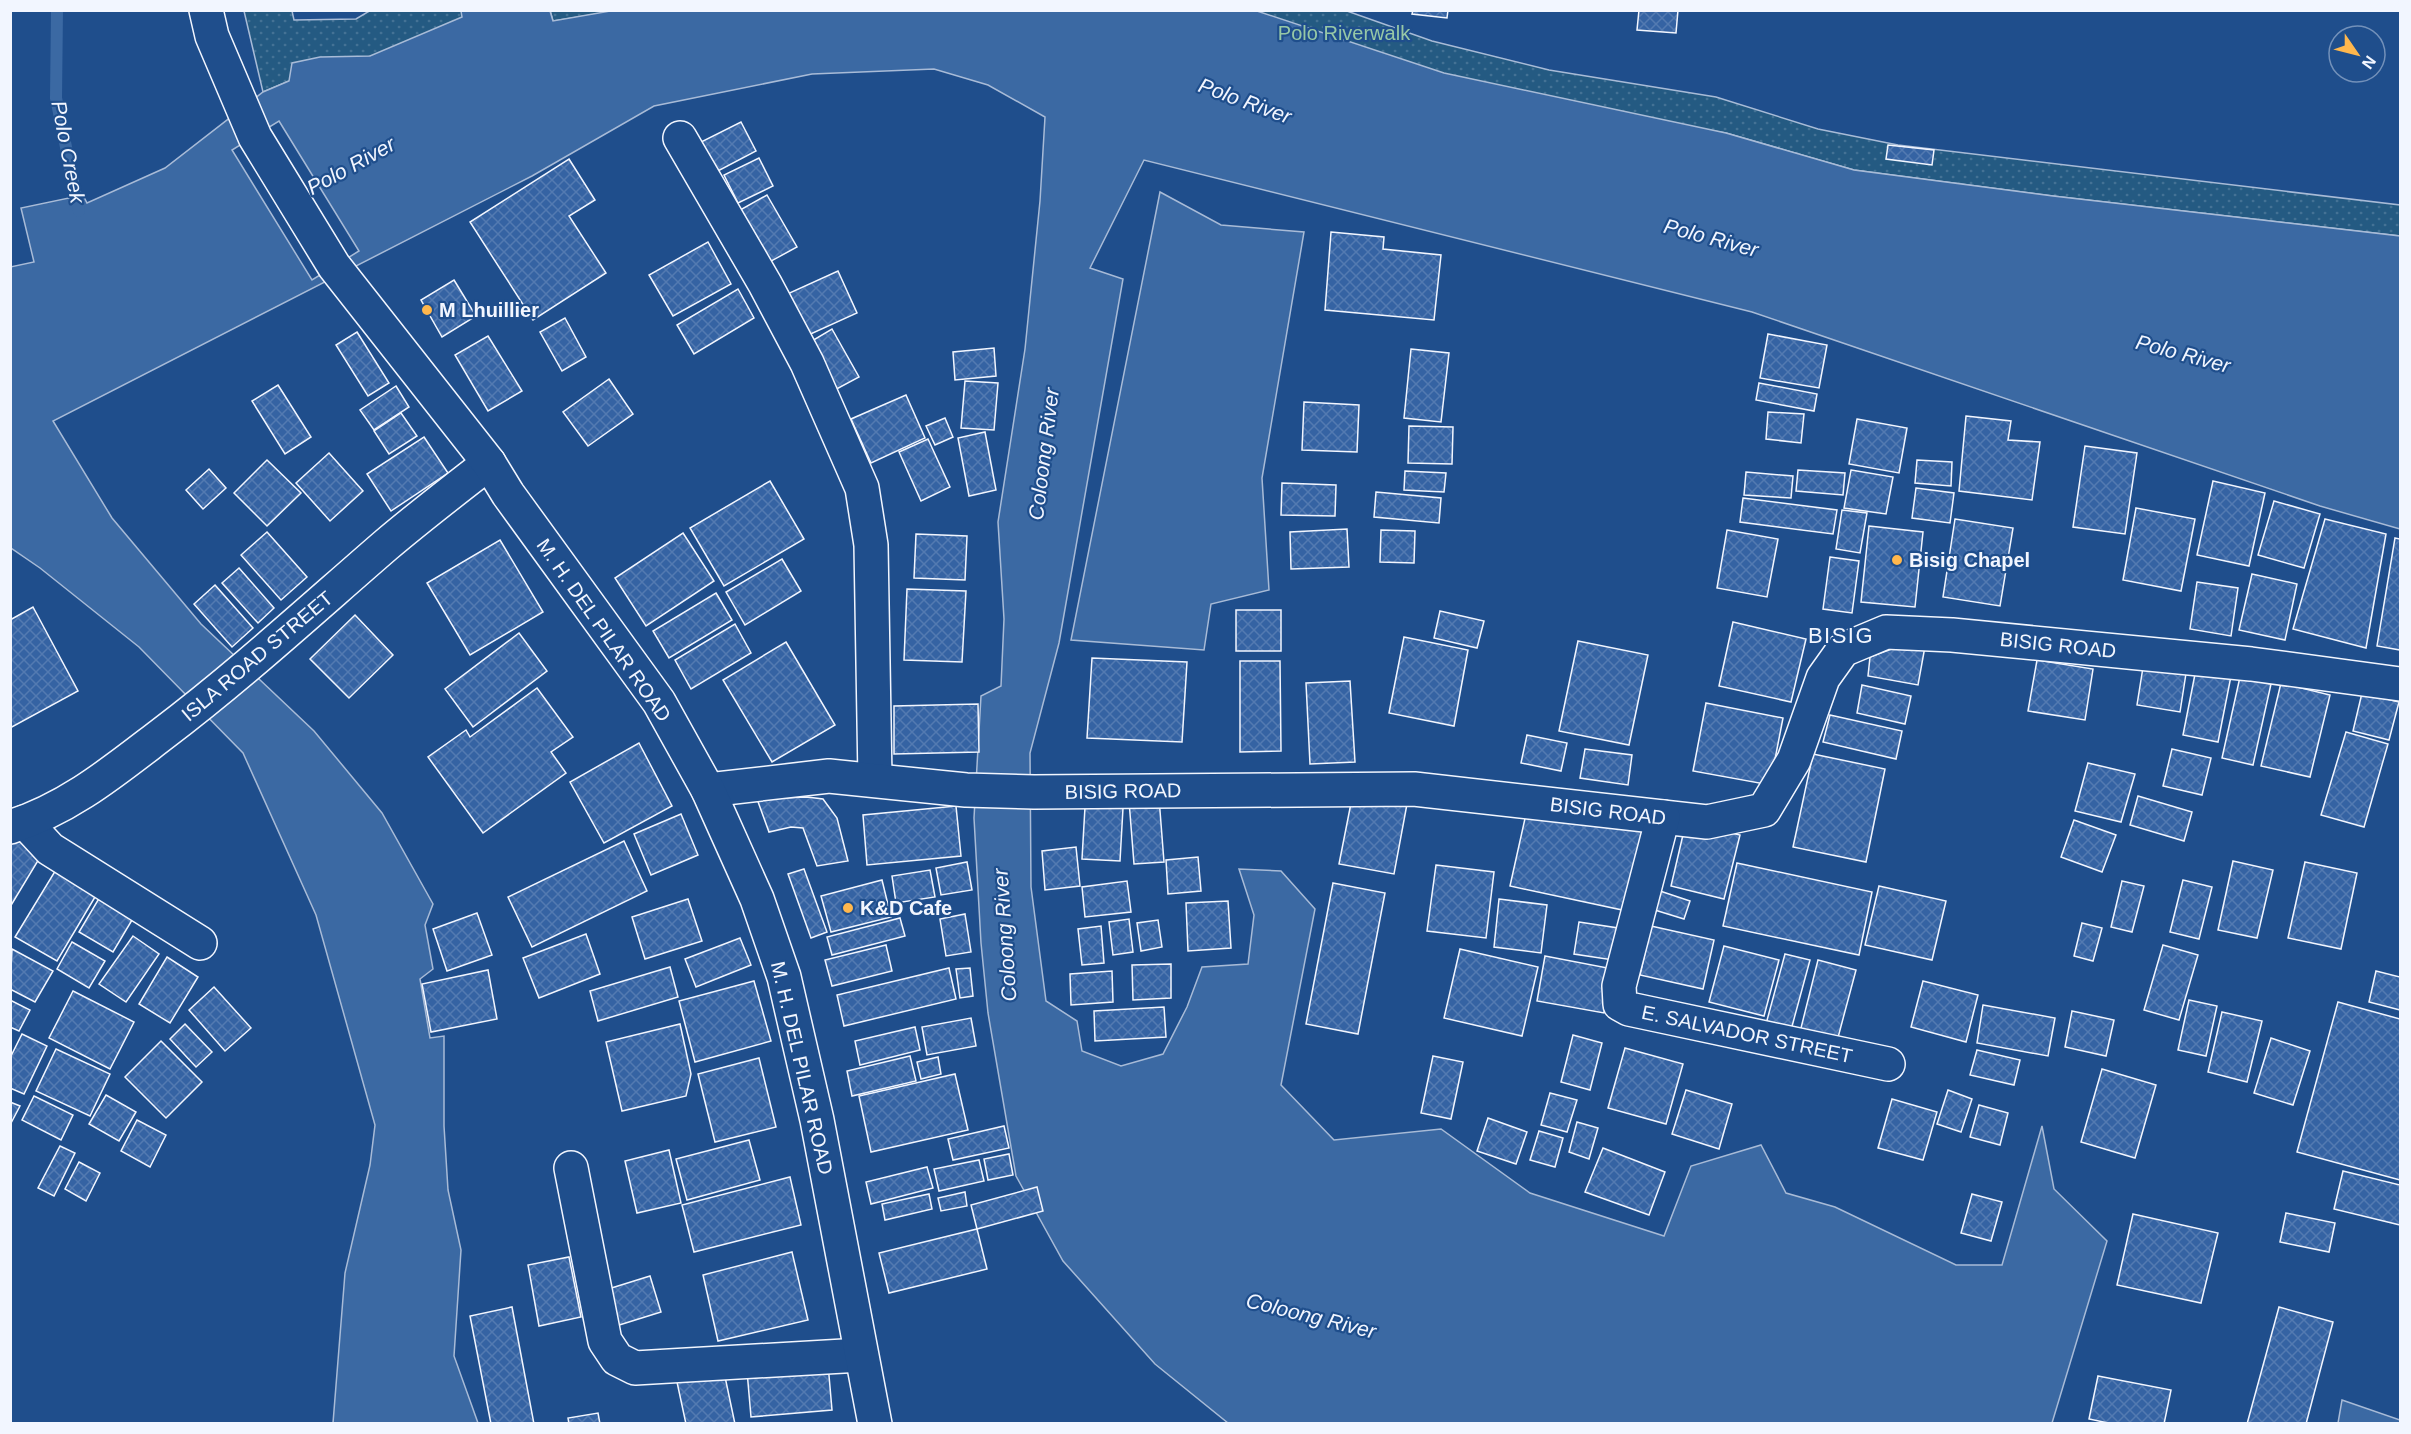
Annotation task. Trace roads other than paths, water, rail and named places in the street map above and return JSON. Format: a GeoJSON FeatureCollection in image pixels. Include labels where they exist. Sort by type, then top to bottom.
{"type":"FeatureCollection","features":[{"type":"Feature","properties":{"kind":"street","name":"M. H. DEL PILAR ROAD"},"geometry":{"type":"LineString","coordinates":[[206,10],[212,36],[255,136],[334,266],[489,463],[522,513],[659,702],[708,790],[758,899],[784,977],[817,1120],[875,1424]]}},
{"type":"Feature","properties":{"kind":"street"},"geometry":{"type":"LineString","coordinates":[[680,138],[807,363],[862,488],[871,545],[875,779]]}},
{"type":"Feature","properties":{"kind":"street","name":"ISLA ROAD STREET"},"geometry":{"type":"LineString","coordinates":[[27,831],[88,790],[183,718],[259,656],[388,543],[489,463]]}},
{"type":"Feature","properties":{"kind":"street","name":"BISIG ROAD"},"geometry":{"type":"LineString","coordinates":[[708,790],[829,776],[966,790],[1035,792],[1414,789],[1707,822],[1764,810],[1794,760],[1822,678],[1843,650],[1886,632],[1952,634],[2228,662],[2400,684]]}},
{"type":"Feature","properties":{"kind":"street","name":"E. SALVADOR STREET"},"geometry":{"type":"LineString","coordinates":[[1663,817],[1619,986],[1620,1004],[1629,1009],[1888,1064]]}},
{"type":"Feature","properties":{"kind":"street"},"geometry":{"type":"LineString","coordinates":[[27,831],[200,943]]}},
{"type":"Feature","properties":{"kind":"street"},"geometry":{"type":"LineString","coordinates":[[571,1168],[605,1341],[617,1359],[635,1368],[861,1355]]}},
{"type":"Feature","properties":{"kind":"water"},"geometry":{"type":"Polygon","coordinates":[[[616,10],[1257,11],[1444,73],[1726,133],[1854,170],[2053,196],[2400,236],[2400,529],[2320,506],[1752,312],[1144,160],[1090,268],[1123,279],[1059,643],[1030,753],[1031,887],[1046,1001],[1077,1021],[1082,1051],[1121,1066],[1163,1054],[1187,1007],[1202,967],[1248,964],[1254,915],[1239,869],[1281,871],[1315,909],[1281,1085],[1334,1140],[1441,1129],[1530,1193],[1664,1236],[1691,1166],[1761,1145],[1786,1193],[1835,1207],[1956,1265],[2002,1265],[2042,1126],[2054,1189],[2107,1241],[2052,1423],[1228,1423],[1155,1364],[1063,1261],[1016,1176],[988,1013],[981,943],[974,818],[981,696],[1001,686],[1004,619],[998,522],[1025,349],[1040,201],[1045,117],[988,85],[934,69],[812,74],[654,106],[532,176],[53,421],[112,518],[201,624],[314,731],[382,813],[433,904],[425,925],[433,969],[420,979],[430,1038],[444,1036],[444,1126],[448,1190],[461,1250],[454,1356],[478,1423],[333,1423],[345,1273],[370,1165],[375,1125],[316,915],[243,753],[139,647],[40,568],[11,548],[10,267],[34,262],[21,208],[83,195],[87,203],[165,168],[263,92],[289,81],[292,63],[320,57],[370,56],[462,17],[461,11],[550,11],[553,21],[616,10]]]}},
{"type":"Feature","properties":{"kind":"water"},"geometry":{"type":"Polygon","coordinates":[[[1160,192],[1221,225],[1304,232],[1262,478],[1269,590],[1211,604],[1204,650],[1071,640],[1160,192]]]}},
{"type":"Feature","properties":{"kind":"water"},"geometry":{"type":"Polygon","coordinates":[[[2342,1400],[2400,1420],[2400,1423],[2338,1423],[2342,1400]]]}},
{"type":"Feature","properties":{"kind":"waterway","name":"Polo Creek"},"geometry":{"type":"LineString","coordinates":[[57,10],[56,98],[79,211]]}},
{"type":"Feature","properties":{"kind":"place","name":"M Lhuillier"},"geometry":{"type":"Point","coordinates":[427,310]}},
{"type":"Feature","properties":{"kind":"place","name":"Bisig Chapel"},"geometry":{"type":"Point","coordinates":[1897,560]}},
{"type":"Feature","properties":{"kind":"place","name":"K&D Cafe"},"geometry":{"type":"Point","coordinates":[848,908]}},
{"type":"Feature","properties":{"kind":"district","name":"BISIG"},"geometry":{"type":"Point","coordinates":[1841,635]}},
{"type":"Feature","properties":{"kind":"park label","name":"Polo Riverwalk"},"geometry":{"type":"Point","coordinates":[1344,33]}},
{"type":"Feature","properties":{"kind":"water label","name":"Polo River"},"geometry":{"type":"Point","coordinates":[1245,101]}},
{"type":"Feature","properties":{"kind":"water label","name":"Polo River"},"geometry":{"type":"Point","coordinates":[351,166]}},
{"type":"Feature","properties":{"kind":"water label","name":"Polo River"},"geometry":{"type":"Point","coordinates":[1711,238]}},
{"type":"Feature","properties":{"kind":"water label","name":"Polo River"},"geometry":{"type":"Point","coordinates":[2183,354]}},
{"type":"Feature","properties":{"kind":"water label","name":"Coloong River"},"geometry":{"type":"Point","coordinates":[1044,454]}},
{"type":"Feature","properties":{"kind":"water label","name":"Coloong River"},"geometry":{"type":"Point","coordinates":[1005,935]}},
{"type":"Feature","properties":{"kind":"water label","name":"Coloong River"},"geometry":{"type":"Point","coordinates":[1311,1316]}}]}
